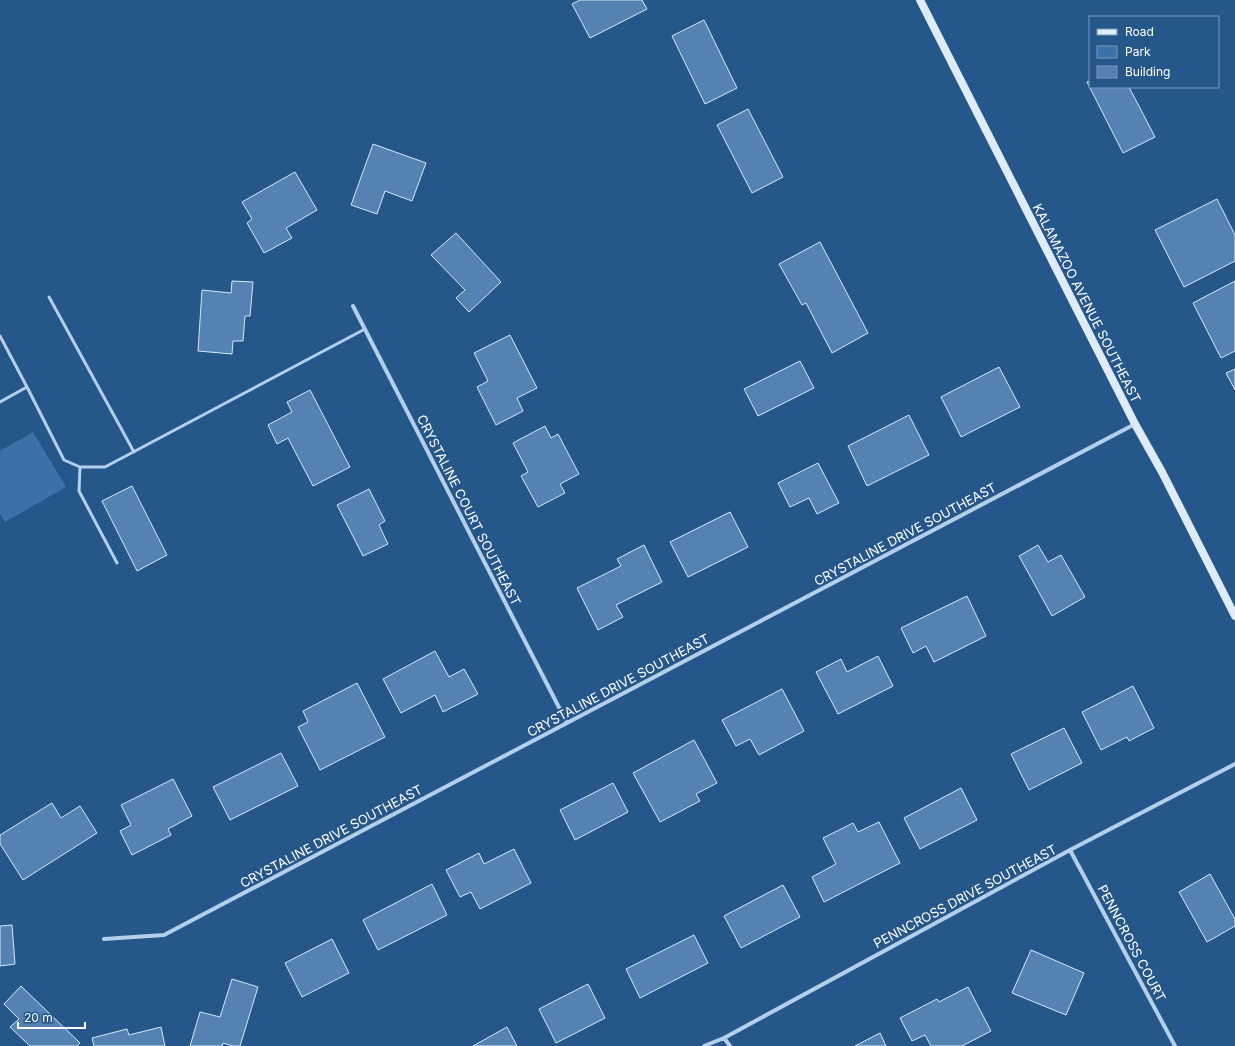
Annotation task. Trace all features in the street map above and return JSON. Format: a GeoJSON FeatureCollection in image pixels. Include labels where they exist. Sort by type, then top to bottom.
{"type":"FeatureCollection","features":[{"type":"Feature","properties":{"kind":"street","name":"KALAMAZOO AVENUE SOUTHEAST"},"geometry":{"type":"LineString","coordinates":[[920,0],[1135,424],[1162,472],[1235,616]]}},
{"type":"Feature","properties":{"kind":"street","name":"CRYSTALINE COURT SOUTHEAST"},"geometry":{"type":"LineString","coordinates":[[353,306],[567,723]]}},
{"type":"Feature","properties":{"kind":"street","name":"CRYSTALINE DRIVE SOUTHEAST"},"geometry":{"type":"LineString","coordinates":[[104,939],[164,935],[1135,424]]}},
{"type":"Feature","properties":{"kind":"street","name":"PENNCROSS DRIVE SOUTHEAST"},"geometry":{"type":"LineString","coordinates":[[704,1046],[724,1038],[1070,850],[1235,764]]}},
{"type":"Feature","properties":{"kind":"street","name":"PENNCROSS COURT"},"geometry":{"type":"LineString","coordinates":[[1070,850],[1175,1046]]}},
{"type":"Feature","properties":{"kind":"street"},"geometry":{"type":"LineString","coordinates":[[724,1038],[730,1046]]}},
{"type":"Feature","properties":{"kind":"lane"},"geometry":{"type":"LineString","coordinates":[[49,296],[134,452]]}},
{"type":"Feature","properties":{"kind":"lane"},"geometry":{"type":"LineString","coordinates":[[0,336],[64,460],[80,468],[105,467],[365,329]]}},
{"type":"Feature","properties":{"kind":"lane"},"geometry":{"type":"LineString","coordinates":[[0,402],[27,387]]}},
{"type":"Feature","properties":{"kind":"lane"},"geometry":{"type":"LineString","coordinates":[[80,468],[79,491],[117,563]]}},
{"type":"Feature","properties":{"kind":"green space"},"geometry":{"type":"Polygon","coordinates":[[[33,432],[66,487],[5,522],[0,514],[0,451],[33,432]]]}},
{"type":"Feature","properties":{"kind":"building"},"geometry":{"type":"Polygon","coordinates":[[[580,0],[642,0],[647,9],[590,38],[572,4],[580,0]]]}},
{"type":"Feature","properties":{"kind":"building"},"geometry":{"type":"Polygon","coordinates":[[[704,20],[737,88],[705,104],[672,36],[704,20]]]}},
{"type":"Feature","properties":{"kind":"building"},"geometry":{"type":"Polygon","coordinates":[[[1090,88],[1130,88],[1155,137],[1123,153],[1090,88]]]}},
{"type":"Feature","properties":{"kind":"building"},"geometry":{"type":"Polygon","coordinates":[[[748,109],[783,177],[752,193],[717,125],[748,109]]]}},
{"type":"Feature","properties":{"kind":"building"},"geometry":{"type":"Polygon","coordinates":[[[373,144],[426,163],[412,201],[385,191],[377,214],[351,205],[373,144]]]}},
{"type":"Feature","properties":{"kind":"building"},"geometry":{"type":"Polygon","coordinates":[[[295,172],[317,210],[286,228],[292,238],[264,253],[247,223],[252,219],[242,202],[295,172]]]}},
{"type":"Feature","properties":{"kind":"building"},"geometry":{"type":"Polygon","coordinates":[[[1217,199],[1235,235],[1235,261],[1184,287],[1155,230],[1217,199]]]}},
{"type":"Feature","properties":{"kind":"building"},"geometry":{"type":"Polygon","coordinates":[[[456,233],[501,282],[469,312],[456,298],[465,290],[431,255],[456,233]]]}},
{"type":"Feature","properties":{"kind":"building"},"geometry":{"type":"Polygon","coordinates":[[[820,242],[868,333],[832,353],[806,303],[802,305],[779,264],[820,242]]]}},
{"type":"Feature","properties":{"kind":"building"},"geometry":{"type":"Polygon","coordinates":[[[232,281],[253,282],[250,316],[245,316],[243,341],[233,341],[232,354],[198,351],[202,290],[231,293],[232,281]]]}},
{"type":"Feature","properties":{"kind":"building"},"geometry":{"type":"Polygon","coordinates":[[[1235,281],[1235,351],[1221,358],[1193,303],[1235,281]]]}},
{"type":"Feature","properties":{"kind":"building"},"geometry":{"type":"Polygon","coordinates":[[[510,335],[537,388],[517,398],[523,411],[496,425],[477,387],[488,381],[474,353],[510,335]]]}},
{"type":"Feature","properties":{"kind":"building"},"geometry":{"type":"Polygon","coordinates":[[[800,361],[814,388],[758,416],[744,389],[800,361]]]}},
{"type":"Feature","properties":{"kind":"building"},"geometry":{"type":"Polygon","coordinates":[[[999,367],[1020,407],[961,437],[941,397],[999,367]]]}},
{"type":"Feature","properties":{"kind":"building"},"geometry":{"type":"Polygon","coordinates":[[[1235,369],[1235,390],[1226,373],[1235,369]]]}},
{"type":"Feature","properties":{"kind":"building"},"geometry":{"type":"Polygon","coordinates":[[[310,390],[350,467],[313,486],[288,438],[277,444],[268,425],[292,412],[287,402],[310,390]]]}},
{"type":"Feature","properties":{"kind":"building"},"geometry":{"type":"Polygon","coordinates":[[[909,415],[929,455],[867,486],[848,446],[909,415]]]}},
{"type":"Feature","properties":{"kind":"building"},"geometry":{"type":"Polygon","coordinates":[[[545,426],[551,438],[558,434],[579,474],[560,484],[565,493],[538,507],[521,476],[528,472],[513,443],[545,426]]]}},
{"type":"Feature","properties":{"kind":"building"},"geometry":{"type":"Polygon","coordinates":[[[818,463],[839,503],[817,514],[809,498],[790,507],[778,483],[818,463]]]}},
{"type":"Feature","properties":{"kind":"building"},"geometry":{"type":"Polygon","coordinates":[[[132,486],[167,555],[137,571],[102,501],[132,486]]]}},
{"type":"Feature","properties":{"kind":"building"},"geometry":{"type":"Polygon","coordinates":[[[369,489],[385,521],[379,525],[388,544],[363,556],[337,505],[369,489]]]}},
{"type":"Feature","properties":{"kind":"building"},"geometry":{"type":"Polygon","coordinates":[[[730,512],[748,547],[688,577],[670,542],[730,512]]]}},
{"type":"Feature","properties":{"kind":"building"},"geometry":{"type":"Polygon","coordinates":[[[644,545],[662,582],[616,605],[623,617],[598,630],[577,588],[621,566],[617,559],[644,545]]]}},
{"type":"Feature","properties":{"kind":"building"},"geometry":{"type":"Polygon","coordinates":[[[1038,545],[1048,562],[1061,555],[1085,597],[1052,616],[1019,556],[1038,545]]]}},
{"type":"Feature","properties":{"kind":"building"},"geometry":{"type":"Polygon","coordinates":[[[967,596],[986,636],[934,662],[926,646],[913,653],[901,628],[967,596]]]}},
{"type":"Feature","properties":{"kind":"building"},"geometry":{"type":"Polygon","coordinates":[[[435,651],[449,677],[464,669],[478,694],[443,712],[435,695],[401,713],[383,679],[435,651]]]}},
{"type":"Feature","properties":{"kind":"building"},"geometry":{"type":"Polygon","coordinates":[[[878,656],[893,686],[838,714],[816,672],[841,659],[847,672],[878,656]]]}},
{"type":"Feature","properties":{"kind":"building"},"geometry":{"type":"Polygon","coordinates":[[[357,683],[385,737],[320,770],[298,727],[308,722],[303,711],[357,683]]]}},
{"type":"Feature","properties":{"kind":"building"},"geometry":{"type":"Polygon","coordinates":[[[1133,686],[1154,728],[1129,741],[1127,737],[1101,750],[1082,712],[1133,686]]]}},
{"type":"Feature","properties":{"kind":"building"},"geometry":{"type":"Polygon","coordinates":[[[782,689],[804,731],[759,755],[750,739],[736,746],[722,720],[782,689]]]}},
{"type":"Feature","properties":{"kind":"building"},"geometry":{"type":"Polygon","coordinates":[[[1064,728],[1082,763],[1029,790],[1011,754],[1064,728]]]}},
{"type":"Feature","properties":{"kind":"building"},"geometry":{"type":"Polygon","coordinates":[[[694,740],[717,783],[696,794],[700,801],[660,822],[633,773],[694,740]]]}},
{"type":"Feature","properties":{"kind":"building"},"geometry":{"type":"Polygon","coordinates":[[[281,753],[298,786],[230,820],[213,787],[281,753]]]}},
{"type":"Feature","properties":{"kind":"building"},"geometry":{"type":"Polygon","coordinates":[[[173,779],[192,816],[168,829],[171,835],[132,855],[120,831],[131,825],[121,805],[173,779]]]}},
{"type":"Feature","properties":{"kind":"building"},"geometry":{"type":"Polygon","coordinates":[[[613,783],[628,812],[575,840],[560,810],[613,783]]]}},
{"type":"Feature","properties":{"kind":"building"},"geometry":{"type":"Polygon","coordinates":[[[961,788],[977,820],[920,849],[904,818],[961,788]]]}},
{"type":"Feature","properties":{"kind":"building"},"geometry":{"type":"Polygon","coordinates":[[[52,803],[61,818],[80,806],[97,833],[23,880],[0,844],[0,835],[52,803]]]}},
{"type":"Feature","properties":{"kind":"building"},"geometry":{"type":"Polygon","coordinates":[[[879,822],[900,863],[824,902],[812,877],[836,864],[823,838],[853,823],[858,832],[879,822]]]}},
{"type":"Feature","properties":{"kind":"building"},"geometry":{"type":"Polygon","coordinates":[[[514,849],[531,883],[480,909],[471,892],[460,897],[446,870],[479,853],[484,864],[514,849]]]}},
{"type":"Feature","properties":{"kind":"building"},"geometry":{"type":"Polygon","coordinates":[[[1210,874],[1235,919],[1235,926],[1207,942],[1179,892],[1210,874]]]}},
{"type":"Feature","properties":{"kind":"building"},"geometry":{"type":"Polygon","coordinates":[[[432,884],[447,915],[378,950],[363,920],[432,884]]]}},
{"type":"Feature","properties":{"kind":"building"},"geometry":{"type":"Polygon","coordinates":[[[783,885],[800,917],[741,948],[724,916],[783,885]]]}},
{"type":"Feature","properties":{"kind":"building"},"geometry":{"type":"Polygon","coordinates":[[[12,925],[15,964],[0,966],[0,926],[12,925]]]}},
{"type":"Feature","properties":{"kind":"building"},"geometry":{"type":"Polygon","coordinates":[[[694,935],[708,963],[640,998],[626,969],[694,935]]]}},
{"type":"Feature","properties":{"kind":"building"},"geometry":{"type":"Polygon","coordinates":[[[332,939],[349,973],[302,997],[285,963],[332,939]]]}},
{"type":"Feature","properties":{"kind":"building"},"geometry":{"type":"Polygon","coordinates":[[[1031,950],[1084,973],[1066,1015],[1012,993],[1031,950]]]}},
{"type":"Feature","properties":{"kind":"building"},"geometry":{"type":"Polygon","coordinates":[[[232,979],[258,987],[240,1046],[233,1046],[223,1043],[222,1046],[190,1046],[200,1012],[220,1017],[232,979]]]}},
{"type":"Feature","properties":{"kind":"building"},"geometry":{"type":"Polygon","coordinates":[[[588,984],[605,1018],[556,1043],[539,1009],[588,984]]]}},
{"type":"Feature","properties":{"kind":"building"},"geometry":{"type":"Polygon","coordinates":[[[21,986],[80,1043],[77,1046],[30,1046],[10,1027],[19,1019],[4,1004],[21,986]]]}},
{"type":"Feature","properties":{"kind":"building"},"geometry":{"type":"Polygon","coordinates":[[[968,987],[991,1031],[962,1046],[931,1046],[925,1035],[912,1041],[900,1018],[937,999],[939,1002],[968,987]]]}},
{"type":"Feature","properties":{"kind":"building"},"geometry":{"type":"Polygon","coordinates":[[[161,1027],[165,1046],[94,1046],[92,1038],[127,1029],[129,1035],[161,1027]]]}},
{"type":"Feature","properties":{"kind":"building"},"geometry":{"type":"Polygon","coordinates":[[[507,1027],[517,1046],[473,1046],[507,1027]]]}},
{"type":"Feature","properties":{"kind":"building"},"geometry":{"type":"Polygon","coordinates":[[[880,1033],[886,1046],[855,1046],[880,1033]]]}}]}
